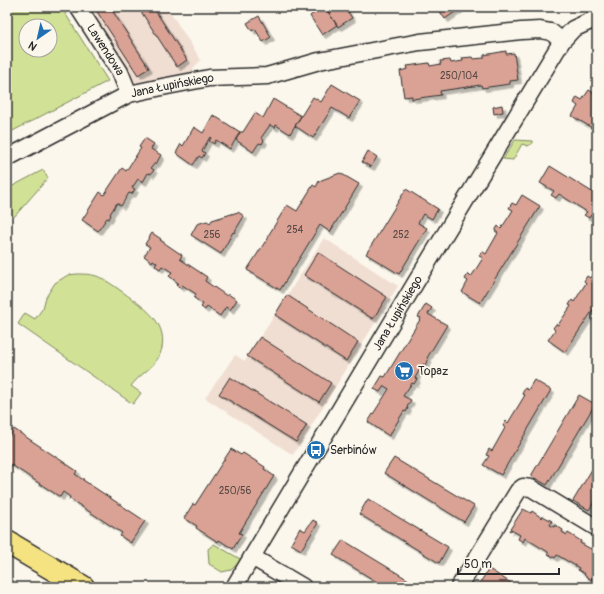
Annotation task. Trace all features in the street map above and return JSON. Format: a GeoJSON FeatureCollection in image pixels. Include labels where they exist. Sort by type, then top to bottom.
{"type":"FeatureCollection","features":[{"type":"Feature","properties":{"kind":"main road"},"geometry":{"type":"LineString","coordinates":[[7,542],[83,587]]}},
{"type":"Feature","properties":{"kind":"street","name":"Lawendowa"},"geometry":{"type":"LineString","coordinates":[[78,7],[120,72],[129,94]]}},
{"type":"Feature","properties":{"kind":"street","name":"Jana Łupińskiego"},"geometry":{"type":"LineString","coordinates":[[234,587],[562,41],[574,29],[597,18]]}},
{"type":"Feature","properties":{"kind":"street","name":"Jana Łupińskiego"},"geometry":{"type":"LineString","coordinates":[[7,158],[129,94],[162,86],[209,78],[267,76],[319,61],[420,42],[540,30],[551,32],[562,41]]}},
{"type":"Feature","properties":{"kind":"street"},"geometry":{"type":"LineString","coordinates":[[459,587],[518,491],[523,487],[531,488],[597,528]]}},
{"type":"Feature","properties":{"kind":"street"},"geometry":{"type":"LineString","coordinates":[[252,557],[303,587]]}},
{"type":"Feature","properties":{"kind":"shaded area"},"geometry":{"type":"Polygon","coordinates":[[[89,7],[167,7],[201,60],[192,72],[134,83],[128,69],[89,7]]]}},
{"type":"Feature","properties":{"kind":"shaded area"},"geometry":{"type":"Polygon","coordinates":[[[324,238],[398,286],[293,455],[205,398],[235,355],[245,361],[324,238]]]}},
{"type":"Feature","properties":{"kind":"green space"},"geometry":{"type":"Polygon","coordinates":[[[7,7],[61,7],[108,81],[7,134],[7,7]]]}},
{"type":"Feature","properties":{"kind":"green space"},"geometry":{"type":"Polygon","coordinates":[[[515,140],[532,141],[533,143],[528,146],[522,144],[513,160],[503,159],[515,140]]]}},
{"type":"Feature","properties":{"kind":"green space"},"geometry":{"type":"Polygon","coordinates":[[[43,170],[48,178],[14,217],[7,209],[7,189],[43,170]]]}},
{"type":"Feature","properties":{"kind":"green space"},"geometry":{"type":"Polygon","coordinates":[[[77,274],[95,276],[113,285],[146,309],[157,322],[161,330],[163,338],[160,355],[153,365],[131,386],[141,393],[133,404],[18,324],[25,313],[35,319],[43,308],[46,297],[55,283],[68,275],[77,274]]]}},
{"type":"Feature","properties":{"kind":"green space"},"geometry":{"type":"Polygon","coordinates":[[[214,544],[242,560],[231,570],[222,572],[209,564],[208,549],[214,544]]]}},
{"type":"Feature","properties":{"kind":"building"},"geometry":{"type":"Polygon","coordinates":[[[94,7],[110,7],[149,68],[138,75],[94,7]]]}},
{"type":"Feature","properties":{"kind":"building"},"geometry":{"type":"Polygon","coordinates":[[[138,7],[153,7],[187,60],[177,67],[138,7]]]}},
{"type":"Feature","properties":{"kind":"building"},"geometry":{"type":"Polygon","coordinates":[[[316,7],[325,7],[337,25],[322,35],[310,16],[314,13],[312,9],[316,7]]]}},
{"type":"Feature","properties":{"kind":"building"},"geometry":{"type":"Polygon","coordinates":[[[325,7],[345,7],[352,18],[338,27],[325,7]]]}},
{"type":"Feature","properties":{"kind":"building"},"geometry":{"type":"Polygon","coordinates":[[[437,7],[460,7],[461,8],[445,19],[437,7]]]}},
{"type":"Feature","properties":{"kind":"building"},"geometry":{"type":"Polygon","coordinates":[[[259,16],[271,37],[263,42],[255,29],[252,31],[247,23],[259,16]]]}},
{"type":"Feature","properties":{"kind":"building"},"geometry":{"type":"Polygon","coordinates":[[[506,51],[506,54],[514,53],[518,80],[510,81],[510,84],[482,88],[481,85],[440,91],[441,95],[412,99],[412,96],[404,97],[400,71],[408,69],[407,66],[429,63],[430,66],[441,64],[440,61],[450,60],[451,63],[463,61],[462,58],[484,58],[484,55],[506,51]]]}},
{"type":"Feature","properties":{"kind":"building"},"geometry":{"type":"Polygon","coordinates":[[[332,84],[360,101],[349,118],[332,108],[313,138],[295,126],[313,97],[321,102],[332,84]]]}},
{"type":"Feature","properties":{"kind":"building"},"geometry":{"type":"Polygon","coordinates":[[[597,88],[597,120],[592,128],[572,116],[578,106],[574,103],[577,97],[582,100],[589,90],[594,93],[597,88]]]}},
{"type":"Feature","properties":{"kind":"building"},"geometry":{"type":"Polygon","coordinates":[[[273,99],[301,116],[290,134],[276,125],[275,128],[270,125],[261,138],[264,140],[262,144],[259,143],[253,152],[236,140],[240,132],[243,132],[255,113],[263,118],[273,99]]]}},
{"type":"Feature","properties":{"kind":"building"},"geometry":{"type":"Polygon","coordinates":[[[502,105],[503,112],[494,114],[493,107],[502,105]]]}},
{"type":"Feature","properties":{"kind":"building"},"geometry":{"type":"Polygon","coordinates":[[[213,115],[240,132],[230,149],[216,140],[214,144],[209,141],[211,138],[210,137],[202,151],[205,153],[202,158],[199,156],[193,165],[176,153],[181,144],[183,146],[194,127],[203,133],[213,115]]]}},
{"type":"Feature","properties":{"kind":"building"},"geometry":{"type":"Polygon","coordinates":[[[145,138],[154,144],[151,149],[161,155],[156,164],[155,163],[151,168],[154,170],[151,174],[148,173],[143,182],[138,179],[132,188],[135,189],[132,194],[129,193],[121,206],[117,203],[110,214],[109,219],[107,218],[98,231],[82,220],[100,192],[104,195],[122,168],[126,171],[141,148],[139,147],[145,138]]]}},
{"type":"Feature","properties":{"kind":"building"},"geometry":{"type":"Polygon","coordinates":[[[368,151],[377,157],[371,167],[362,162],[368,151]]]}},
{"type":"Feature","properties":{"kind":"building"},"geometry":{"type":"Polygon","coordinates":[[[550,166],[597,195],[597,218],[591,215],[589,218],[584,215],[587,212],[559,194],[556,198],[551,195],[554,191],[540,183],[550,166]]]}},
{"type":"Feature","properties":{"kind":"building"},"geometry":{"type":"Polygon","coordinates":[[[340,173],[359,184],[330,232],[320,225],[280,290],[247,270],[266,242],[269,237],[268,236],[287,205],[297,211],[313,185],[316,187],[319,181],[340,173]]]}},
{"type":"Feature","properties":{"kind":"building"},"geometry":{"type":"Polygon","coordinates":[[[406,189],[438,209],[432,219],[423,214],[418,223],[427,228],[399,274],[366,254],[406,189]]]}},
{"type":"Feature","properties":{"kind":"building"},"geometry":{"type":"Polygon","coordinates":[[[522,195],[540,206],[480,303],[462,292],[468,281],[465,279],[468,274],[471,277],[483,258],[479,256],[482,251],[486,254],[498,233],[495,231],[498,226],[501,229],[513,210],[509,208],[512,203],[516,205],[522,195]]]}},
{"type":"Feature","properties":{"kind":"building"},"geometry":{"type":"Polygon","coordinates":[[[238,212],[244,216],[221,254],[191,235],[197,224],[207,221],[210,223],[212,220],[238,212]]]}},
{"type":"Feature","properties":{"kind":"building"},"geometry":{"type":"Polygon","coordinates":[[[152,233],[182,255],[180,259],[207,277],[205,281],[227,296],[228,294],[237,300],[230,310],[226,307],[220,316],[207,307],[205,310],[201,307],[203,304],[194,298],[196,294],[182,285],[181,288],[176,285],[178,283],[169,276],[172,272],[162,266],[160,269],[155,266],[157,263],[153,260],[152,262],[144,256],[150,247],[145,244],[152,233]]]}},
{"type":"Feature","properties":{"kind":"building"},"geometry":{"type":"Polygon","coordinates":[[[318,252],[387,297],[373,319],[304,275],[318,252]]]}},
{"type":"Feature","properties":{"kind":"building"},"geometry":{"type":"Polygon","coordinates":[[[595,270],[597,271],[597,304],[565,352],[548,340],[555,330],[553,328],[556,324],[558,325],[571,306],[569,305],[572,300],[574,302],[586,283],[584,281],[587,276],[590,278],[595,270]]]}},
{"type":"Feature","properties":{"kind":"building"},"geometry":{"type":"Polygon","coordinates":[[[287,295],[358,342],[346,361],[275,315],[287,295]]]}},
{"type":"Feature","properties":{"kind":"building","name":"Topaz"},"geometry":{"type":"Polygon","coordinates":[[[426,304],[432,308],[428,314],[447,325],[427,358],[429,359],[425,365],[423,364],[415,378],[417,379],[414,384],[412,383],[403,396],[411,400],[406,412],[404,411],[389,436],[368,422],[389,389],[384,386],[380,392],[374,389],[382,376],[385,377],[421,318],[418,317],[426,304]]]}},
{"type":"Feature","properties":{"kind":"building"},"geometry":{"type":"Polygon","coordinates":[[[260,337],[331,383],[319,402],[247,356],[260,337]]]}},
{"type":"Feature","properties":{"kind":"building"},"geometry":{"type":"Polygon","coordinates":[[[230,377],[307,425],[296,442],[219,394],[230,377]]]}},
{"type":"Feature","properties":{"kind":"building"},"geometry":{"type":"Polygon","coordinates":[[[534,380],[551,390],[501,475],[483,465],[489,456],[486,455],[489,449],[492,451],[505,428],[503,426],[506,421],[508,423],[525,395],[522,394],[525,388],[528,390],[534,380]]]}},
{"type":"Feature","properties":{"kind":"building"},"geometry":{"type":"Polygon","coordinates":[[[579,395],[595,404],[547,485],[531,476],[579,395]]]}},
{"type":"Feature","properties":{"kind":"building"},"geometry":{"type":"Polygon","coordinates":[[[14,429],[77,471],[75,474],[84,479],[83,480],[145,521],[131,543],[120,536],[122,533],[70,499],[69,500],[70,497],[63,492],[60,497],[7,462],[7,440],[14,429]]]}},
{"type":"Feature","properties":{"kind":"building"},"geometry":{"type":"Polygon","coordinates":[[[231,449],[241,455],[243,453],[265,467],[264,469],[274,476],[239,533],[242,534],[233,549],[219,540],[218,542],[196,528],[197,526],[184,518],[193,504],[195,505],[231,449]]]}},
{"type":"Feature","properties":{"kind":"building"},"geometry":{"type":"Polygon","coordinates":[[[394,458],[474,506],[464,522],[384,473],[394,458]]]}},
{"type":"Feature","properties":{"kind":"building"},"geometry":{"type":"Polygon","coordinates":[[[597,461],[597,497],[589,510],[573,501],[597,461]]]}},
{"type":"Feature","properties":{"kind":"building"},"geometry":{"type":"Polygon","coordinates":[[[368,499],[448,547],[439,563],[359,514],[368,499]]]}},
{"type":"Feature","properties":{"kind":"building"},"geometry":{"type":"Polygon","coordinates":[[[523,509],[531,513],[532,511],[542,518],[543,516],[552,521],[550,525],[554,527],[555,525],[563,530],[562,532],[567,535],[568,533],[581,541],[580,543],[591,549],[592,547],[597,550],[597,579],[593,576],[591,580],[578,570],[579,568],[557,555],[555,558],[525,538],[523,542],[518,539],[520,535],[511,530],[509,531],[523,509]]]}},
{"type":"Feature","properties":{"kind":"building"},"geometry":{"type":"Polygon","coordinates":[[[313,520],[318,523],[301,550],[291,544],[300,528],[305,531],[313,520]]]}},
{"type":"Feature","properties":{"kind":"building"},"geometry":{"type":"Polygon","coordinates":[[[343,540],[420,587],[385,587],[333,555],[343,540]]]}},
{"type":"Feature","properties":{"kind":"building"},"geometry":{"type":"Polygon","coordinates":[[[489,569],[517,587],[477,587],[489,569]]]}},
{"type":"Feature","properties":{"kind":"place","name":"Topaz"},"geometry":{"type":"Point","coordinates":[404,371]}},
{"type":"Feature","properties":{"kind":"place","name":"Serbinów"},"geometry":{"type":"Point","coordinates":[316,450]}}]}
